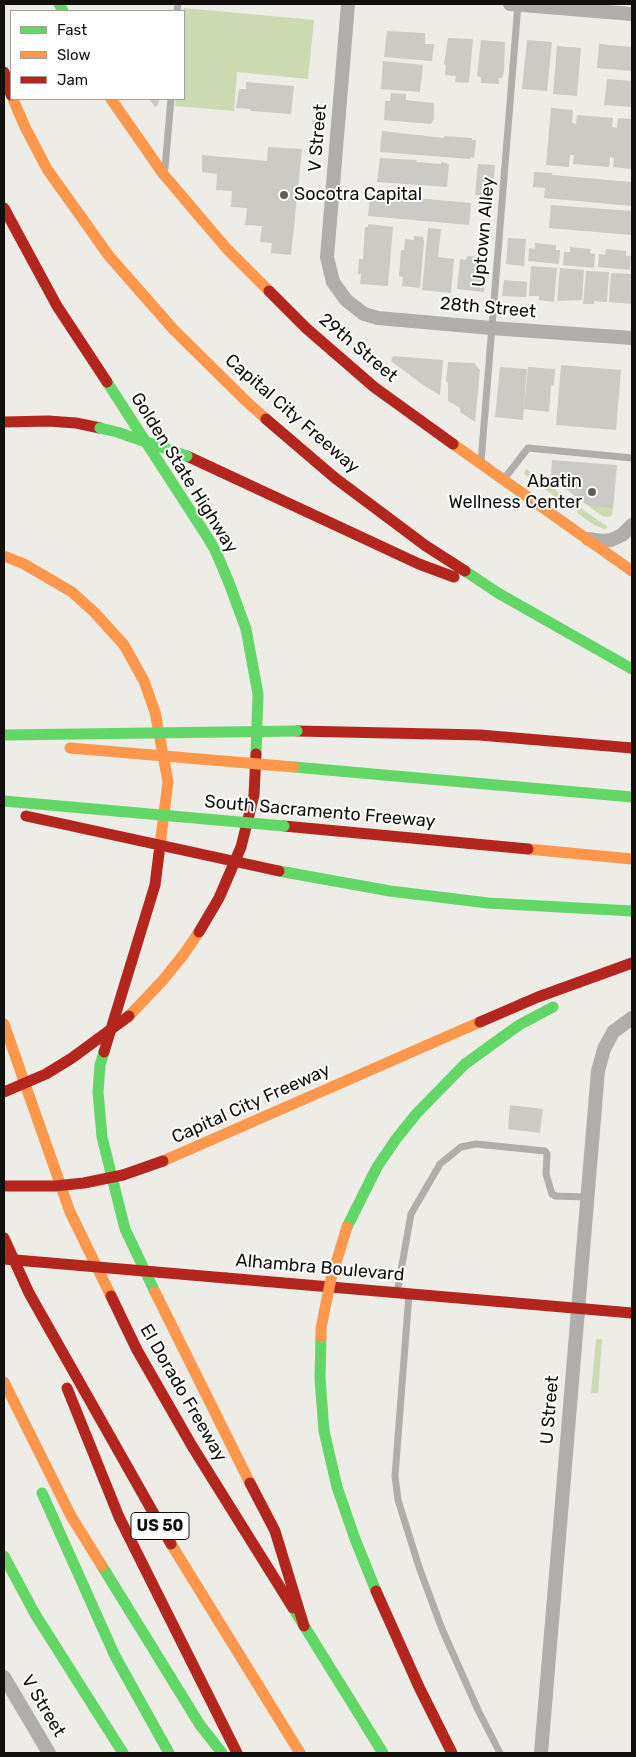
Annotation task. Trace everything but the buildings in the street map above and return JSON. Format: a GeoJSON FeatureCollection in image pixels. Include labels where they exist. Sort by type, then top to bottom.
{"type":"FeatureCollection","features":[{"type":"Feature","properties":{"kind":"main road"},"geometry":{"type":"LineString","coordinates":[[4,72],[10,92]]}},
{"type":"Feature","properties":{"kind":"main road","name":"Capital City Freeway"},"geometry":{"type":"LineString","coordinates":[[13,100],[35,148],[59,188],[116,264],[174,330],[246,401],[343,484],[426,546],[498,593],[632,669]]}},
{"type":"Feature","properties":{"kind":"main road","name":"29th Street"},"geometry":{"type":"LineString","coordinates":[[112,100],[164,175],[227,249],[306,328],[374,387],[632,571]]}},
{"type":"Feature","properties":{"kind":"main road","name":"Golden State Highway"},"geometry":{"type":"LineString","coordinates":[[4,208],[57,306],[216,552],[246,629],[258,694],[254,795],[241,847],[219,898],[202,927],[184,954],[163,980],[129,1016],[72,1058],[46,1074],[4,1092]]}},
{"type":"Feature","properties":{"kind":"main road"},"geometry":{"type":"LineString","coordinates":[[4,422],[48,421],[76,423],[118,432],[186,456],[419,564],[498,593]]}},
{"type":"Feature","properties":{"kind":"main road"},"geometry":{"type":"LineString","coordinates":[[4,556],[50,578],[72,592],[95,613],[124,645],[144,681],[155,712],[168,782],[155,885],[100,1065],[98,1092],[102,1137],[125,1229],[169,1322],[275,1531],[304,1626]]}},
{"type":"Feature","properties":{"kind":"main road"},"geometry":{"type":"LineString","coordinates":[[4,735],[297,731],[480,735],[632,748]]}},
{"type":"Feature","properties":{"kind":"main road"},"geometry":{"type":"LineString","coordinates":[[4,743],[42,746]]}},
{"type":"Feature","properties":{"kind":"main road"},"geometry":{"type":"LineString","coordinates":[[62,748],[632,797]]}},
{"type":"Feature","properties":{"kind":"main road","name":"South Sacramento Freeway"},"geometry":{"type":"LineString","coordinates":[[4,801],[632,859]]}},
{"type":"Feature","properties":{"kind":"main road"},"geometry":{"type":"LineString","coordinates":[[4,812],[279,871],[390,891],[488,903],[632,911]]}},
{"type":"Feature","properties":{"kind":"main road"},"geometry":{"type":"LineString","coordinates":[[452,1753],[385,1613],[355,1539],[337,1487],[324,1431],[320,1378],[321,1337],[331,1279],[347,1227],[377,1167],[396,1139],[417,1114],[465,1064],[519,1025],[632,964]]}},
{"type":"Feature","properties":{"kind":"main road","name":"Capital City Freeway"},"geometry":{"type":"LineString","coordinates":[[4,1186],[55,1186],[84,1183],[123,1175],[163,1161],[538,998],[632,964]]}},
{"type":"Feature","properties":{"kind":"main road","name":"El Dorado Freeway"},"geometry":{"type":"LineString","coordinates":[[4,1024],[70,1212],[137,1350],[192,1446],[383,1753]]}},
{"type":"Feature","properties":{"kind":"main road","name":"US 50"},"geometry":{"type":"LineString","coordinates":[[4,1238],[29,1293],[185,1570],[300,1753]]}},
{"type":"Feature","properties":{"kind":"main road","name":"Alhambra Boulevard"},"geometry":{"type":"LineString","coordinates":[[4,1259],[632,1313]]}},
{"type":"Feature","properties":{"kind":"main road"},"geometry":{"type":"LineString","coordinates":[[29,1293],[119,1517],[237,1753]]}},
{"type":"Feature","properties":{"kind":"main road"},"geometry":{"type":"LineString","coordinates":[[4,1382],[71,1516],[200,1725],[222,1753]]}},
{"type":"Feature","properties":{"kind":"main road"},"geometry":{"type":"LineString","coordinates":[[4,1393],[22,1444]]}},
{"type":"Feature","properties":{"kind":"main road"},"geometry":{"type":"LineString","coordinates":[[36,1479],[115,1656],[169,1753]]}},
{"type":"Feature","properties":{"kind":"main road"},"geometry":{"type":"LineString","coordinates":[[4,1556],[35,1614],[123,1753]]}},
{"type":"Feature","properties":{"kind":"street","name":"V Street"},"geometry":{"type":"LineString","coordinates":[[346,300],[333,282],[328,257],[348,4]]}},
{"type":"Feature","properties":{"kind":"street"},"geometry":{"type":"LineString","coordinates":[[515,4],[632,14]]}},
{"type":"Feature","properties":{"kind":"street","name":"28th Street"},"geometry":{"type":"LineString","coordinates":[[346,300],[357,310],[371,316],[491,328],[632,338]]}},
{"type":"Feature","properties":{"kind":"street"},"geometry":{"type":"LineString","coordinates":[[587,539],[611,540],[622,535],[632,525]]}},
{"type":"Feature","properties":{"kind":"street","name":"U Street"},"geometry":{"type":"LineString","coordinates":[[541,1753],[598,1070],[604,1049],[613,1032],[632,1018]]}},
{"type":"Feature","properties":{"kind":"street","name":"V Street"},"geometry":{"type":"LineString","coordinates":[[4,1677],[49,1753]]}},
{"type":"Feature","properties":{"kind":"lane","name":"Uptown Alley"},"geometry":{"type":"LineString","coordinates":[[481,463],[515,4]]}},
{"type":"Feature","properties":{"kind":"lane"},"geometry":{"type":"LineString","coordinates":[[164,175],[170,100]]}},
{"type":"Feature","properties":{"kind":"lane"},"geometry":{"type":"LineString","coordinates":[[504,479],[528,448],[632,458]]}},
{"type":"Feature","properties":{"kind":"lane"},"geometry":{"type":"LineString","coordinates":[[397,1293],[411,1214],[440,1164],[461,1147],[476,1144],[545,1152],[547,1154],[546,1174],[552,1194],[556,1196],[587,1197]]}},
{"type":"Feature","properties":{"kind":"lane"},"geometry":{"type":"LineString","coordinates":[[410,1294],[395,1476],[398,1500],[442,1629],[478,1710],[500,1753]]}},
{"type":"Feature","properties":{"kind":"green space"},"geometry":{"type":"Polygon","coordinates":[[[184,8],[314,20],[308,79],[237,72],[234,111],[175,106],[176,100],[185,100],[184,8]]]}},
{"type":"Feature","properties":{"kind":"green space"},"geometry":{"type":"Polygon","coordinates":[[[526,469],[572,502],[572,509],[524,474],[526,469]]]}},
{"type":"Feature","properties":{"kind":"green space"},"geometry":{"type":"Polygon","coordinates":[[[587,505],[613,509],[612,515],[609,517],[602,516],[587,505]]]}},
{"type":"Feature","properties":{"kind":"green space"},"geometry":{"type":"Polygon","coordinates":[[[579,507],[608,527],[604,529],[594,525],[577,513],[579,507]]]}},
{"type":"Feature","properties":{"kind":"green space"},"geometry":{"type":"Polygon","coordinates":[[[596,1339],[602,1339],[598,1393],[591,1393],[596,1339]]]}},
{"type":"Feature","properties":{"kind":"traffic: fast"},"geometry":{"type":"LineString","coordinates":[[59,4],[62,10]]}},
{"type":"Feature","properties":{"kind":"traffic: fast"},"geometry":{"type":"LineString","coordinates":[[107,382],[208,538],[229,583],[246,629],[258,694],[256,754]]}},
{"type":"Feature","properties":{"kind":"traffic: fast"},"geometry":{"type":"LineString","coordinates":[[100,428],[187,456]]}},
{"type":"Feature","properties":{"kind":"traffic: fast"},"geometry":{"type":"LineString","coordinates":[[465,571],[498,593],[632,669]]}},
{"type":"Feature","properties":{"kind":"traffic: fast"},"geometry":{"type":"LineString","coordinates":[[4,735],[297,731]]}},
{"type":"Feature","properties":{"kind":"traffic: fast"},"geometry":{"type":"LineString","coordinates":[[294,767],[632,797]]}},
{"type":"Feature","properties":{"kind":"traffic: fast"},"geometry":{"type":"LineString","coordinates":[[4,801],[284,826]]}},
{"type":"Feature","properties":{"kind":"traffic: fast"},"geometry":{"type":"LineString","coordinates":[[279,871],[390,891],[488,903],[632,911]]}},
{"type":"Feature","properties":{"kind":"traffic: fast"},"geometry":{"type":"LineString","coordinates":[[347,1227],[377,1167],[417,1113],[465,1064],[519,1025],[553,1007]]}},
{"type":"Feature","properties":{"kind":"traffic: fast"},"geometry":{"type":"LineString","coordinates":[[104,1052],[100,1065],[98,1092],[102,1137],[125,1229],[155,1292]]}},
{"type":"Feature","properties":{"kind":"traffic: fast"},"geometry":{"type":"LineString","coordinates":[[321,1337],[320,1378],[324,1431],[337,1487],[376,1591]]}},
{"type":"Feature","properties":{"kind":"traffic: fast"},"geometry":{"type":"LineString","coordinates":[[42,1493],[115,1656],[169,1753]]}},
{"type":"Feature","properties":{"kind":"traffic: fast"},"geometry":{"type":"LineString","coordinates":[[4,1556],[35,1614],[123,1753]]}},
{"type":"Feature","properties":{"kind":"traffic: fast"},"geometry":{"type":"LineString","coordinates":[[102,1566],[200,1725],[222,1753]]}},
{"type":"Feature","properties":{"kind":"traffic: fast"},"geometry":{"type":"LineString","coordinates":[[293,1608],[383,1753]]}},
{"type":"Feature","properties":{"kind":"traffic: slow"},"geometry":{"type":"LineString","coordinates":[[13,100],[47,169],[109,256],[174,330],[266,419]]}},
{"type":"Feature","properties":{"kind":"traffic: slow"},"geometry":{"type":"LineString","coordinates":[[112,100],[164,175],[227,249],[269,291]]}},
{"type":"Feature","properties":{"kind":"traffic: slow"},"geometry":{"type":"LineString","coordinates":[[453,444],[632,571]]}},
{"type":"Feature","properties":{"kind":"traffic: slow"},"geometry":{"type":"LineString","coordinates":[[4,556],[24,564],[72,592],[95,613],[124,645],[144,681],[155,712],[168,782],[159,853]]}},
{"type":"Feature","properties":{"kind":"traffic: slow"},"geometry":{"type":"LineString","coordinates":[[70,748],[294,767]]}},
{"type":"Feature","properties":{"kind":"traffic: slow"},"geometry":{"type":"LineString","coordinates":[[528,849],[632,859]]}},
{"type":"Feature","properties":{"kind":"traffic: slow"},"geometry":{"type":"LineString","coordinates":[[129,1016],[163,980],[199,932]]}},
{"type":"Feature","properties":{"kind":"traffic: slow"},"geometry":{"type":"LineString","coordinates":[[163,1161],[480,1022]]}},
{"type":"Feature","properties":{"kind":"traffic: slow"},"geometry":{"type":"LineString","coordinates":[[4,1024],[70,1212],[111,1296]]}},
{"type":"Feature","properties":{"kind":"traffic: slow"},"geometry":{"type":"LineString","coordinates":[[321,1337],[321,1328],[331,1279],[347,1227]]}},
{"type":"Feature","properties":{"kind":"traffic: slow"},"geometry":{"type":"LineString","coordinates":[[155,1292],[250,1483]]}},
{"type":"Feature","properties":{"kind":"traffic: slow"},"geometry":{"type":"LineString","coordinates":[[4,1382],[71,1516],[102,1566]]}},
{"type":"Feature","properties":{"kind":"traffic: slow"},"geometry":{"type":"LineString","coordinates":[[171,1544],[300,1753]]}},
{"type":"Feature","properties":{"kind":"traffic: jam"},"geometry":{"type":"LineString","coordinates":[[4,72],[10,92]]}},
{"type":"Feature","properties":{"kind":"traffic: jam"},"geometry":{"type":"LineString","coordinates":[[4,208],[57,306],[107,382]]}},
{"type":"Feature","properties":{"kind":"traffic: jam"},"geometry":{"type":"LineString","coordinates":[[269,291],[306,328],[374,387],[453,444]]}},
{"type":"Feature","properties":{"kind":"traffic: jam"},"geometry":{"type":"LineString","coordinates":[[266,419],[335,478],[426,546],[465,571]]}},
{"type":"Feature","properties":{"kind":"traffic: jam"},"geometry":{"type":"LineString","coordinates":[[4,422],[48,421],[76,423],[100,428]]}},
{"type":"Feature","properties":{"kind":"traffic: jam"},"geometry":{"type":"LineString","coordinates":[[187,456],[419,564],[454,577]]}},
{"type":"Feature","properties":{"kind":"traffic: jam"},"geometry":{"type":"LineString","coordinates":[[297,731],[480,735],[632,748]]}},
{"type":"Feature","properties":{"kind":"traffic: jam"},"geometry":{"type":"LineString","coordinates":[[199,932],[219,898],[241,847],[254,795],[256,754]]}},
{"type":"Feature","properties":{"kind":"traffic: jam"},"geometry":{"type":"LineString","coordinates":[[26,816],[279,871]]}},
{"type":"Feature","properties":{"kind":"traffic: jam"},"geometry":{"type":"LineString","coordinates":[[284,826],[528,849]]}},
{"type":"Feature","properties":{"kind":"traffic: jam"},"geometry":{"type":"LineString","coordinates":[[104,1052],[155,885],[159,853]]}},
{"type":"Feature","properties":{"kind":"traffic: jam"},"geometry":{"type":"LineString","coordinates":[[480,1022],[538,997],[632,963]]}},
{"type":"Feature","properties":{"kind":"traffic: jam"},"geometry":{"type":"LineString","coordinates":[[4,1092],[46,1074],[72,1058],[129,1016]]}},
{"type":"Feature","properties":{"kind":"traffic: jam"},"geometry":{"type":"LineString","coordinates":[[4,1186],[55,1186],[84,1183],[123,1175],[163,1161]]}},
{"type":"Feature","properties":{"kind":"traffic: jam"},"geometry":{"type":"LineString","coordinates":[[4,1238],[29,1293],[171,1544]]}},
{"type":"Feature","properties":{"kind":"traffic: jam"},"geometry":{"type":"LineString","coordinates":[[4,1259],[226,1278]]}},
{"type":"Feature","properties":{"kind":"traffic: jam"},"geometry":{"type":"LineString","coordinates":[[226,1278],[632,1313]]}},
{"type":"Feature","properties":{"kind":"traffic: jam"},"geometry":{"type":"LineString","coordinates":[[111,1296],[137,1350],[192,1446],[293,1608]]}},
{"type":"Feature","properties":{"kind":"traffic: jam"},"geometry":{"type":"LineString","coordinates":[[67,1388],[119,1517],[237,1753]]}},
{"type":"Feature","properties":{"kind":"traffic: jam"},"geometry":{"type":"LineString","coordinates":[[250,1483],[275,1531],[304,1626]]}},
{"type":"Feature","properties":{"kind":"traffic: jam"},"geometry":{"type":"LineString","coordinates":[[376,1591],[419,1687],[452,1753]]}},
{"type":"Feature","properties":{"kind":"place","name":"Socotra Capital"},"geometry":{"type":"Point","coordinates":[284,195]}},
{"type":"Feature","properties":{"kind":"place","name":"Abatin Wellness Center"},"geometry":{"type":"Point","coordinates":[592,492]}}]}
